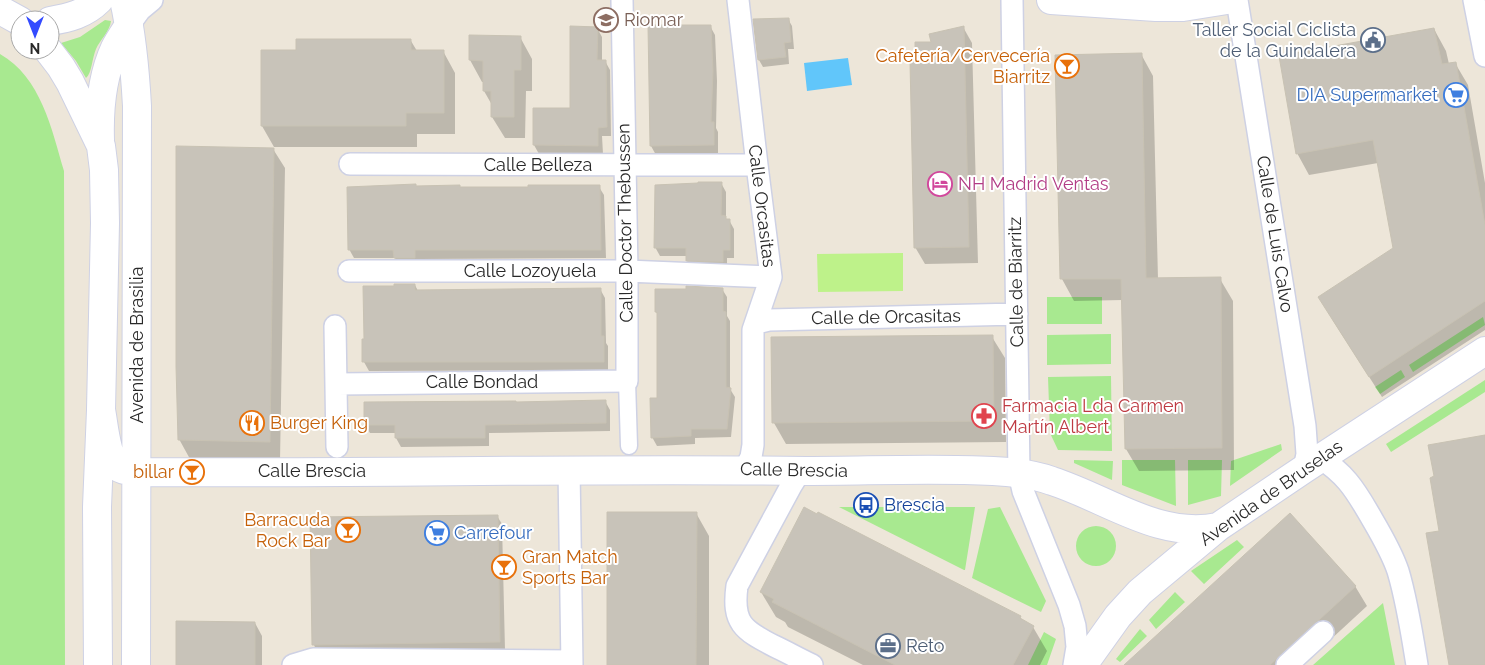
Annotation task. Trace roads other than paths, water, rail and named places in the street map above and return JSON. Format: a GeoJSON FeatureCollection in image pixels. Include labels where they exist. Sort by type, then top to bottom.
{"type":"FeatureCollection","features":[{"type":"Feature","properties":{"kind":"street"},"geometry":{"type":"LineString","coordinates":[[60,20],[70,18],[93,6],[99,0]]}},
{"type":"Feature","properties":{"kind":"street"},"geometry":{"type":"LineString","coordinates":[[101,146],[101,108],[104,84],[127,12],[140,10],[152,0]]}},
{"type":"Feature","properties":{"kind":"street","name":"Calle Doctor Thebussen"},"geometry":{"type":"LineString","coordinates":[[622,0],[624,166],[628,271],[627,381],[629,446]]}},
{"type":"Feature","properties":{"kind":"street","name":"Calle Orcasitas"},"geometry":{"type":"LineString","coordinates":[[738,0],[771,277],[753,330],[753,445],[751,457],[745,469]]}},
{"type":"Feature","properties":{"kind":"street","name":"Calle de Biarritz"},"geometry":{"type":"LineString","coordinates":[[1012,0],[1019,473]]}},
{"type":"Feature","properties":{"kind":"street"},"geometry":{"type":"LineString","coordinates":[[1051,0],[1183,7],[1227,0]]}},
{"type":"Feature","properties":{"kind":"street","name":"Calle de Luis Calvo"},"geometry":{"type":"LineString","coordinates":[[1237,0],[1305,426],[1307,454],[1312,464]]}},
{"type":"Feature","properties":{"kind":"street"},"geometry":{"type":"LineString","coordinates":[[1474,0],[1485,56]]}},
{"type":"Feature","properties":{"kind":"street","name":"Avenida de Brasilia"},"geometry":{"type":"LineString","coordinates":[[127,12],[136,81],[137,106],[136,665]]}},
{"type":"Feature","properties":{"kind":"street","name":"Avenida de Brasilia"},"geometry":{"type":"LineString","coordinates":[[56,60],[70,82],[101,146],[104,170],[105,223],[97,507],[98,665]]}},
{"type":"Feature","properties":{"kind":"street","name":"Calle Belleza"},"geometry":{"type":"LineString","coordinates":[[350,164],[757,165]]}},
{"type":"Feature","properties":{"kind":"street","name":"Calle Lozoyuela"},"geometry":{"type":"LineString","coordinates":[[349,271],[628,271],[771,277]]}},
{"type":"Feature","properties":{"kind":"street","name":"Calle de Orcasitas"},"geometry":{"type":"LineString","coordinates":[[756,323],[769,320],[1017,314]]}},
{"type":"Feature","properties":{"kind":"street"},"geometry":{"type":"LineString","coordinates":[[335,326],[337,447]]}},
{"type":"Feature","properties":{"kind":"street","name":"Avenida de Bruselas"},"geometry":{"type":"LineString","coordinates":[[1083,665],[1118,616],[1140,592],[1218,527],[1485,351]]}},
{"type":"Feature","properties":{"kind":"street","name":"Calle Bondad"},"geometry":{"type":"LineString","coordinates":[[336,384],[627,381]]}},
{"type":"Feature","properties":{"kind":"street","name":"Calle Brescia"},"geometry":{"type":"LineString","coordinates":[[101,410],[107,445],[112,460],[117,467],[137,472],[569,469],[993,471],[1035,475],[1159,525],[1183,530],[1203,530],[1218,527]]}},
{"type":"Feature","properties":{"kind":"street"},"geometry":{"type":"LineString","coordinates":[[1312,464],[1336,468],[1346,478],[1387,544],[1402,586],[1418,665]]}},
{"type":"Feature","properties":{"kind":"street"},"geometry":{"type":"LineString","coordinates":[[303,662],[572,663],[569,469]]}},
{"type":"Feature","properties":{"kind":"street"},"geometry":{"type":"LineString","coordinates":[[804,470],[796,478],[738,586],[735,603],[740,620],[750,634],[812,665]]}},
{"type":"Feature","properties":{"kind":"street"},"geometry":{"type":"LineString","coordinates":[[1019,473],[1023,491],[1069,605],[1075,626],[1077,647],[1074,665]]}},
{"type":"Feature","properties":{"kind":"street"},"geometry":{"type":"LineString","coordinates":[[1287,665],[1323,632]]}},
{"type":"Feature","properties":{"kind":"water"},"geometry":{"type":"Polygon","coordinates":[[[848,58],[852,85],[807,91],[804,63],[848,58]]]}},
{"type":"Feature","properties":{"kind":"place","name":"Riomar"},"geometry":{"type":"Point","coordinates":[606,20]}},
{"type":"Feature","properties":{"kind":"place","name":"Taller Social Ciclista de la Guindalera"},"geometry":{"type":"Point","coordinates":[1373,40]}},
{"type":"Feature","properties":{"kind":"place","name":"Cafetería/Cervecería Biarritz"},"geometry":{"type":"Point","coordinates":[1067,66]}},
{"type":"Feature","properties":{"kind":"place","name":"DIA Supermarket"},"geometry":{"type":"Point","coordinates":[1456,95]}},
{"type":"Feature","properties":{"kind":"place","name":"NH Madrid Ventas"},"geometry":{"type":"Point","coordinates":[940,184]}},
{"type":"Feature","properties":{"kind":"place","name":"Farmacia Lda Carmen Martín Albert"},"geometry":{"type":"Point","coordinates":[984,416]}},
{"type":"Feature","properties":{"kind":"place","name":"Burger King"},"geometry":{"type":"Point","coordinates":[252,423]}},
{"type":"Feature","properties":{"kind":"place","name":"billar"},"geometry":{"type":"Point","coordinates":[192,472]}},
{"type":"Feature","properties":{"kind":"place","name":"Brescia"},"geometry":{"type":"Point","coordinates":[866,505]}},
{"type":"Feature","properties":{"kind":"place","name":"Barracuda Rock Bar"},"geometry":{"type":"Point","coordinates":[348,530]}},
{"type":"Feature","properties":{"kind":"place","name":"Carrefour"},"geometry":{"type":"Point","coordinates":[437,533]}},
{"type":"Feature","properties":{"kind":"place","name":"Gran Match Sports Bar"},"geometry":{"type":"Point","coordinates":[504,567]}},
{"type":"Feature","properties":{"kind":"place","name":"Reto"},"geometry":{"type":"Point","coordinates":[888,646]}}]}
